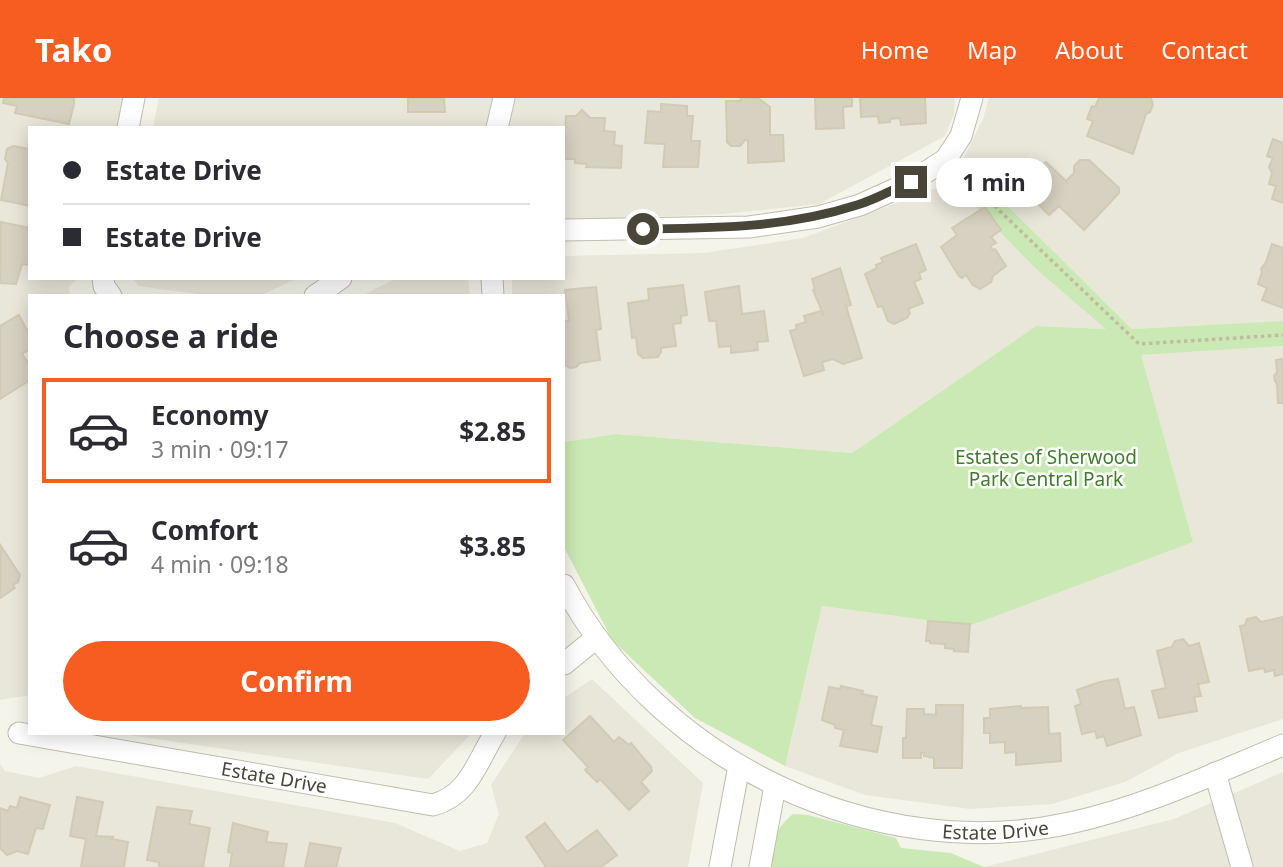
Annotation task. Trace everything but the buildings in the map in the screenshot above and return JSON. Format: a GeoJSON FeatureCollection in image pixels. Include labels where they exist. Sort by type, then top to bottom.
{"type":"FeatureCollection","features":[{"type":"Feature","properties":{"kind":"street"},"geometry":{"type":"LineString","coordinates":[[128,126],[134,98]]}},
{"type":"Feature","properties":{"kind":"street"},"geometry":{"type":"LineString","coordinates":[[497,126],[504,98]]}},
{"type":"Feature","properties":{"kind":"street"},"geometry":{"type":"LineString","coordinates":[[565,230],[749,227],[787,223],[860,205],[911,182],[946,159],[961,136],[972,98]]}},
{"type":"Feature","properties":{"kind":"street"},"geometry":{"type":"LineString","coordinates":[[318,294],[338,280]]}},
{"type":"Feature","properties":{"kind":"street","name":"Estate Drive"},"geometry":{"type":"LineString","coordinates":[[565,587],[577,611],[596,638],[639,687],[673,719],[739,766],[775,786],[846,812],[895,824],[983,833],[1024,831],[1070,823],[1138,804],[1283,745]]}},
{"type":"Feature","properties":{"kind":"street"},"geometry":{"type":"LineString","coordinates":[[565,663],[596,638]]}},
{"type":"Feature","properties":{"kind":"street","name":"Estate Drive"},"geometry":{"type":"LineString","coordinates":[[19,733],[28,735]]}},
{"type":"Feature","properties":{"kind":"street","name":"Estate Drive"},"geometry":{"type":"LineString","coordinates":[[30,735],[433,805],[448,801],[464,786],[494,735]]}},
{"type":"Feature","properties":{"kind":"street"},"geometry":{"type":"LineString","coordinates":[[720,867],[739,766]]}},
{"type":"Feature","properties":{"kind":"street"},"geometry":{"type":"LineString","coordinates":[[1215,773],[1242,867]]}},
{"type":"Feature","properties":{"kind":"street"},"geometry":{"type":"LineString","coordinates":[[760,867],[775,786]]}},
{"type":"Feature","properties":{"kind":"path"},"geometry":{"type":"LineString","coordinates":[[946,159],[1139,344],[1283,335]]}},
{"type":"Feature","properties":{"kind":"shaded area"},"geometry":{"type":"Polygon","coordinates":[[[0,98],[124,98],[118,126],[28,126],[28,280],[76,280],[69,287],[70,294],[28,294],[28,695],[0,700],[0,98]]]}},
{"type":"Feature","properties":{"kind":"shaded area"},"geometry":{"type":"Polygon","coordinates":[[[159,98],[495,98],[487,126],[153,126],[159,98]]]}},
{"type":"Feature","properties":{"kind":"shaded area"},"geometry":{"type":"Polygon","coordinates":[[[514,98],[955,98],[954,114],[945,136],[819,204],[724,214],[565,220],[565,126],[505,126],[514,98]]]}},
{"type":"Feature","properties":{"kind":"shaded area"},"geometry":{"type":"Polygon","coordinates":[[[989,98],[1283,98],[1283,321],[1132,329],[962,161],[983,119],[989,98]]]}},
{"type":"Feature","properties":{"kind":"shaded area"},"geometry":{"type":"Polygon","coordinates":[[[947,178],[1036,269],[1107,329],[1036,326],[852,453],[616,434],[565,442],[565,294],[512,294],[512,280],[565,280],[565,256],[704,253],[803,238],[939,187],[947,178]]]}},
{"type":"Feature","properties":{"kind":"shaded area"},"geometry":{"type":"Polygon","coordinates":[[[134,280],[294,280],[264,294],[198,294],[138,286],[134,280]]]}},
{"type":"Feature","properties":{"kind":"shaded area"},"geometry":{"type":"Polygon","coordinates":[[[393,280],[468,280],[470,294],[365,294],[393,280]]]}},
{"type":"Feature","properties":{"kind":"shaded area"},"geometry":{"type":"Polygon","coordinates":[[[1283,346],[1283,719],[1179,753],[1125,782],[1052,804],[971,809],[865,795],[785,766],[822,606],[969,626],[1193,542],[1140,355],[1283,346]]]}},
{"type":"Feature","properties":{"kind":"shaded area"},"geometry":{"type":"Polygon","coordinates":[[[592,679],[703,783],[688,867],[0,867],[0,764],[5,771],[39,778],[76,766],[395,823],[460,851],[487,843],[499,814],[491,785],[524,735],[565,735],[565,697],[592,679]]]}},
{"type":"Feature","properties":{"kind":"shaded area"},"geometry":{"type":"Polygon","coordinates":[[[129,735],[470,735],[428,779],[129,735]]]}},
{"type":"Feature","properties":{"kind":"shaded area"},"geometry":{"type":"Polygon","coordinates":[[[1283,772],[1283,867],[984,867],[1174,819],[1283,772]]]}},
{"type":"Feature","properties":{"kind":"green space","name":"Estates of Sherwood Park Central Park"},"geometry":{"type":"Polygon","coordinates":[[[962,161],[1132,329],[1283,321],[1283,346],[1141,355],[1193,542],[969,626],[822,606],[785,766],[695,718],[612,640],[565,549],[565,442],[616,434],[852,453],[1036,326],[1106,329],[1036,269],[947,178],[962,161]]]}},
{"type":"Feature","properties":{"kind":"green space"},"geometry":{"type":"Polygon","coordinates":[[[793,814],[808,815],[896,838],[901,848],[951,853],[984,867],[768,867],[775,838],[781,826],[793,814]]]}},
{"type":"Feature","properties":{"kind":"route"},"geometry":{"type":"LineString","coordinates":[[643,229],[749,227],[787,223],[860,205],[911,182]]}}]}
